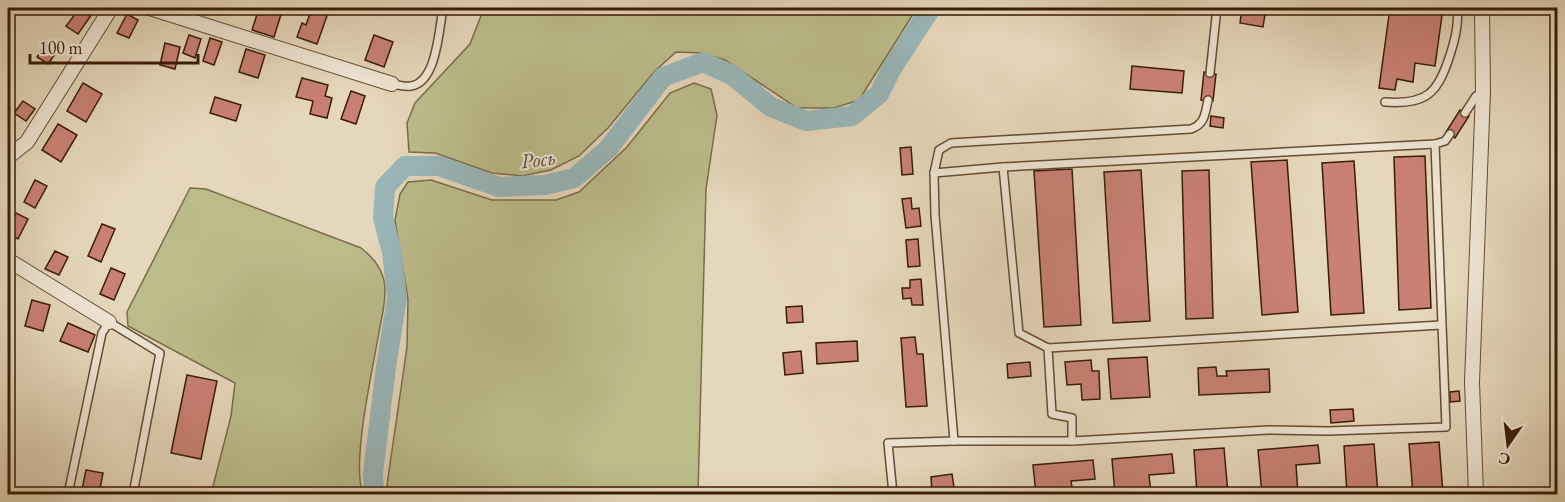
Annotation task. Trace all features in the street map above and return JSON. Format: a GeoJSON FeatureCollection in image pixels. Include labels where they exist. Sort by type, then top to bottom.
{"type":"FeatureCollection","features":[{"type":"Feature","properties":{"kind":"street"},"geometry":{"type":"LineString","coordinates":[[8,168],[8,157],[27,142],[111,8]]}},
{"type":"Feature","properties":{"kind":"street"},"geometry":{"type":"LineString","coordinates":[[150,8],[392,84]]}},
{"type":"Feature","properties":{"kind":"street"},"geometry":{"type":"LineString","coordinates":[[1476,495],[1472,382],[1483,92],[1482,8]]}},
{"type":"Feature","properties":{"kind":"street"},"geometry":{"type":"LineString","coordinates":[[8,260],[109,322]]}},
{"type":"Feature","properties":{"kind":"lane"},"geometry":{"type":"LineString","coordinates":[[392,84],[411,86],[424,79],[431,70],[443,8]]}},
{"type":"Feature","properties":{"kind":"lane"},"geometry":{"type":"LineString","coordinates":[[1210,73],[1217,8]]}},
{"type":"Feature","properties":{"kind":"lane"},"geometry":{"type":"LineString","coordinates":[[1385,102],[1413,101],[1428,94],[1442,79],[1454,41],[1457,8]]}},
{"type":"Feature","properties":{"kind":"lane"},"geometry":{"type":"LineString","coordinates":[[1464,112],[1476,96],[1483,92]]}},
{"type":"Feature","properties":{"kind":"lane"},"geometry":{"type":"LineString","coordinates":[[954,441],[935,215],[934,173],[939,150],[951,143],[1191,129],[1198,126],[1205,118],[1208,100]]}},
{"type":"Feature","properties":{"kind":"lane"},"geometry":{"type":"LineString","coordinates":[[934,173],[1003,167],[1435,144],[1445,141],[1450,134]]}},
{"type":"Feature","properties":{"kind":"lane"},"geometry":{"type":"LineString","coordinates":[[893,495],[888,443],[1072,441],[1268,430],[1328,431],[1446,427],[1435,144]]}},
{"type":"Feature","properties":{"kind":"lane"},"geometry":{"type":"LineString","coordinates":[[1003,167],[1018,333],[1048,348],[1441,326]]}},
{"type":"Feature","properties":{"kind":"lane"},"geometry":{"type":"LineString","coordinates":[[68,495],[102,333],[109,322],[160,353],[134,495]]}},
{"type":"Feature","properties":{"kind":"lane"},"geometry":{"type":"LineString","coordinates":[[1048,348],[1052,414],[1072,418],[1072,441]]}},
{"type":"Feature","properties":{"kind":"green space"},"geometry":{"type":"Polygon","coordinates":[[[484,8],[917,8],[859,100],[834,108],[797,108],[725,60],[702,53],[676,52],[654,72],[608,128],[579,156],[551,170],[522,176],[492,173],[435,153],[409,152],[407,123],[415,103],[470,44],[484,8]]]}},
{"type":"Feature","properties":{"kind":"green space"},"geometry":{"type":"Polygon","coordinates":[[[694,83],[711,89],[717,115],[706,189],[698,494],[393,494],[387,485],[407,347],[408,299],[395,220],[400,194],[408,182],[431,180],[492,200],[556,200],[579,192],[627,147],[670,93],[694,83]]]}},
{"type":"Feature","properties":{"kind":"green space"},"geometry":{"type":"Polygon","coordinates":[[[190,188],[206,189],[361,248],[380,269],[385,297],[361,439],[360,480],[363,494],[211,494],[231,416],[235,383],[128,326],[127,312],[190,188]]]}},
{"type":"Feature","properties":{"kind":"building"},"geometry":{"type":"Polygon","coordinates":[[[80,8],[92,14],[78,34],[66,26],[80,8]]]}},
{"type":"Feature","properties":{"kind":"building"},"geometry":{"type":"Polygon","coordinates":[[[259,8],[283,8],[274,37],[252,30],[259,8]]]}},
{"type":"Feature","properties":{"kind":"building"},"geometry":{"type":"Polygon","coordinates":[[[312,8],[328,13],[317,44],[297,37],[302,23],[306,25],[312,8]]]}},
{"type":"Feature","properties":{"kind":"building"},"geometry":{"type":"Polygon","coordinates":[[[1242,8],[1266,8],[1263,27],[1240,23],[1242,8]]]}},
{"type":"Feature","properties":{"kind":"building"},"geometry":{"type":"Polygon","coordinates":[[[1390,8],[1443,8],[1435,66],[1415,63],[1413,82],[1397,79],[1395,90],[1379,88],[1390,8]]]}},
{"type":"Feature","properties":{"kind":"building"},"geometry":{"type":"Polygon","coordinates":[[[127,14],[138,20],[129,38],[117,33],[127,14]]]}},
{"type":"Feature","properties":{"kind":"building"},"geometry":{"type":"Polygon","coordinates":[[[189,35],[201,39],[195,58],[183,53],[189,35]]]}},
{"type":"Feature","properties":{"kind":"building"},"geometry":{"type":"Polygon","coordinates":[[[374,35],[393,42],[384,67],[365,60],[374,35]]]}},
{"type":"Feature","properties":{"kind":"building"},"geometry":{"type":"Polygon","coordinates":[[[210,38],[222,42],[214,65],[203,61],[210,38]]]}},
{"type":"Feature","properties":{"kind":"building"},"geometry":{"type":"Polygon","coordinates":[[[165,43],[180,47],[175,69],[160,65],[165,43]]]}},
{"type":"Feature","properties":{"kind":"building"},"geometry":{"type":"Polygon","coordinates":[[[45,45],[56,53],[48,64],[37,57],[45,45]]]}},
{"type":"Feature","properties":{"kind":"building"},"geometry":{"type":"Polygon","coordinates":[[[246,49],[265,55],[258,78],[239,72],[246,49]]]}},
{"type":"Feature","properties":{"kind":"building"},"geometry":{"type":"Polygon","coordinates":[[[1132,66],[1184,71],[1182,93],[1130,89],[1132,66]]]}},
{"type":"Feature","properties":{"kind":"building"},"geometry":{"type":"Polygon","coordinates":[[[1204,72],[1216,74],[1213,101],[1201,100],[1204,72]]]}},
{"type":"Feature","properties":{"kind":"building"},"geometry":{"type":"Polygon","coordinates":[[[302,78],[328,85],[325,96],[332,98],[327,118],[310,114],[313,101],[296,97],[302,78]]]}},
{"type":"Feature","properties":{"kind":"building"},"geometry":{"type":"Polygon","coordinates":[[[83,83],[102,94],[86,122],[67,111],[83,83]]]}},
{"type":"Feature","properties":{"kind":"building"},"geometry":{"type":"Polygon","coordinates":[[[351,91],[365,96],[356,124],[341,119],[351,91]]]}},
{"type":"Feature","properties":{"kind":"building"},"geometry":{"type":"Polygon","coordinates":[[[215,97],[241,105],[236,121],[210,113],[215,97]]]}},
{"type":"Feature","properties":{"kind":"building"},"geometry":{"type":"Polygon","coordinates":[[[23,101],[35,109],[26,121],[14,113],[23,101]]]}},
{"type":"Feature","properties":{"kind":"building"},"geometry":{"type":"Polygon","coordinates":[[[1460,110],[1469,116],[1455,138],[1446,132],[1460,110]]]}},
{"type":"Feature","properties":{"kind":"building"},"geometry":{"type":"Polygon","coordinates":[[[1211,116],[1224,118],[1223,128],[1210,126],[1211,116]]]}},
{"type":"Feature","properties":{"kind":"building"},"geometry":{"type":"Polygon","coordinates":[[[58,124],[77,135],[61,162],[42,150],[58,124]]]}},
{"type":"Feature","properties":{"kind":"building"},"geometry":{"type":"Polygon","coordinates":[[[911,147],[913,174],[902,175],[900,148],[911,147]]]}},
{"type":"Feature","properties":{"kind":"building"},"geometry":{"type":"Polygon","coordinates":[[[1425,156],[1431,308],[1399,310],[1394,157],[1425,156]]]}},
{"type":"Feature","properties":{"kind":"building"},"geometry":{"type":"Polygon","coordinates":[[[1287,160],[1298,312],[1262,315],[1251,162],[1287,160]]]}},
{"type":"Feature","properties":{"kind":"building"},"geometry":{"type":"Polygon","coordinates":[[[1354,161],[1364,313],[1331,315],[1322,163],[1354,161]]]}},
{"type":"Feature","properties":{"kind":"building"},"geometry":{"type":"Polygon","coordinates":[[[1072,169],[1081,325],[1044,327],[1034,171],[1072,169]]]}},
{"type":"Feature","properties":{"kind":"building"},"geometry":{"type":"Polygon","coordinates":[[[1141,170],[1150,321],[1113,323],[1104,172],[1141,170]]]}},
{"type":"Feature","properties":{"kind":"building"},"geometry":{"type":"Polygon","coordinates":[[[1209,170],[1213,318],[1186,319],[1182,171],[1209,170]]]}},
{"type":"Feature","properties":{"kind":"building"},"geometry":{"type":"Polygon","coordinates":[[[35,180],[47,186],[35,208],[24,202],[35,180]]]}},
{"type":"Feature","properties":{"kind":"building"},"geometry":{"type":"Polygon","coordinates":[[[911,198],[912,209],[919,208],[921,226],[906,228],[902,199],[911,198]]]}},
{"type":"Feature","properties":{"kind":"building"},"geometry":{"type":"Polygon","coordinates":[[[8,209],[28,219],[18,239],[8,233],[8,209]]]}},
{"type":"Feature","properties":{"kind":"building"},"geometry":{"type":"Polygon","coordinates":[[[102,224],[115,229],[101,262],[88,256],[102,224]]]}},
{"type":"Feature","properties":{"kind":"building"},"geometry":{"type":"Polygon","coordinates":[[[918,239],[920,266],[908,267],[906,240],[918,239]]]}},
{"type":"Feature","properties":{"kind":"building"},"geometry":{"type":"Polygon","coordinates":[[[55,251],[68,257],[59,275],[45,269],[55,251]]]}},
{"type":"Feature","properties":{"kind":"building"},"geometry":{"type":"Polygon","coordinates":[[[111,268],[125,274],[114,300],[100,294],[111,268]]]}},
{"type":"Feature","properties":{"kind":"building"},"geometry":{"type":"Polygon","coordinates":[[[8,276],[13,277],[8,298],[8,276]]]}},
{"type":"Feature","properties":{"kind":"building"},"geometry":{"type":"Polygon","coordinates":[[[921,279],[923,305],[912,305],[911,298],[903,299],[902,288],[910,288],[910,280],[921,279]]]}},
{"type":"Feature","properties":{"kind":"building"},"geometry":{"type":"Polygon","coordinates":[[[32,300],[50,305],[43,331],[25,326],[32,300]]]}},
{"type":"Feature","properties":{"kind":"building"},"geometry":{"type":"Polygon","coordinates":[[[802,306],[803,322],[787,323],[786,307],[802,306]]]}},
{"type":"Feature","properties":{"kind":"building"},"geometry":{"type":"Polygon","coordinates":[[[68,323],[95,335],[88,352],[60,341],[68,323]]]}},
{"type":"Feature","properties":{"kind":"building"},"geometry":{"type":"Polygon","coordinates":[[[915,337],[917,354],[923,354],[927,406],[906,407],[901,338],[915,337]]]}},
{"type":"Feature","properties":{"kind":"building"},"geometry":{"type":"Polygon","coordinates":[[[857,341],[858,361],[817,364],[816,343],[857,341]]]}},
{"type":"Feature","properties":{"kind":"building"},"geometry":{"type":"Polygon","coordinates":[[[801,351],[803,373],[785,375],[783,353],[801,351]]]}},
{"type":"Feature","properties":{"kind":"building"},"geometry":{"type":"Polygon","coordinates":[[[1147,357],[1150,397],[1111,399],[1108,359],[1147,357]]]}},
{"type":"Feature","properties":{"kind":"building"},"geometry":{"type":"Polygon","coordinates":[[[1091,360],[1092,371],[1099,371],[1100,399],[1082,400],[1081,384],[1067,385],[1065,362],[1091,360]]]}},
{"type":"Feature","properties":{"kind":"building"},"geometry":{"type":"Polygon","coordinates":[[[1030,362],[1031,376],[1008,378],[1007,364],[1030,362]]]}},
{"type":"Feature","properties":{"kind":"building"},"geometry":{"type":"Polygon","coordinates":[[[1216,367],[1217,376],[1227,376],[1226,371],[1269,369],[1270,392],[1199,395],[1198,368],[1216,367]]]}},
{"type":"Feature","properties":{"kind":"building"},"geometry":{"type":"Polygon","coordinates":[[[187,375],[217,381],[201,459],[171,453],[187,375]]]}},
{"type":"Feature","properties":{"kind":"building"},"geometry":{"type":"Polygon","coordinates":[[[1459,391],[1460,401],[1450,402],[1450,392],[1459,391]]]}},
{"type":"Feature","properties":{"kind":"building"},"geometry":{"type":"Polygon","coordinates":[[[1353,409],[1354,421],[1331,423],[1330,410],[1353,409]]]}},
{"type":"Feature","properties":{"kind":"building"},"geometry":{"type":"Polygon","coordinates":[[[1439,442],[1443,494],[1413,494],[1409,444],[1439,442]]]}},
{"type":"Feature","properties":{"kind":"building"},"geometry":{"type":"Polygon","coordinates":[[[1374,444],[1378,494],[1347,494],[1344,446],[1374,444]]]}},
{"type":"Feature","properties":{"kind":"building"},"geometry":{"type":"Polygon","coordinates":[[[1318,445],[1320,463],[1296,465],[1298,494],[1262,494],[1258,450],[1318,445]]]}},
{"type":"Feature","properties":{"kind":"building"},"geometry":{"type":"Polygon","coordinates":[[[1224,448],[1228,494],[1197,494],[1194,450],[1224,448]]]}},
{"type":"Feature","properties":{"kind":"building"},"geometry":{"type":"Polygon","coordinates":[[[1172,454],[1174,473],[1149,475],[1151,494],[1115,494],[1112,459],[1172,454]]]}},
{"type":"Feature","properties":{"kind":"building"},"geometry":{"type":"Polygon","coordinates":[[[1093,460],[1095,479],[1071,481],[1073,494],[1036,494],[1033,465],[1093,460]]]}},
{"type":"Feature","properties":{"kind":"building"},"geometry":{"type":"Polygon","coordinates":[[[86,470],[103,473],[99,494],[81,494],[86,470]]]}},
{"type":"Feature","properties":{"kind":"building"},"geometry":{"type":"Polygon","coordinates":[[[952,474],[955,494],[932,494],[931,477],[952,474]]]}},
{"type":"Feature","properties":{"kind":"building"},"geometry":{"type":"Polygon","coordinates":[[[161,489],[180,493],[160,494],[161,489]]]}},
{"type":"Feature","properties":{"kind":"waterway","name":"Рось"},"geometry":{"type":"LineString","coordinates":[[374,494],[373,473],[397,298],[392,252],[383,218],[385,187],[405,166],[439,166],[499,187],[545,185],[574,178],[608,149],[663,77],[703,62],[732,75],[771,107],[806,121],[852,116],[879,94],[892,68],[931,8]]}}]}
